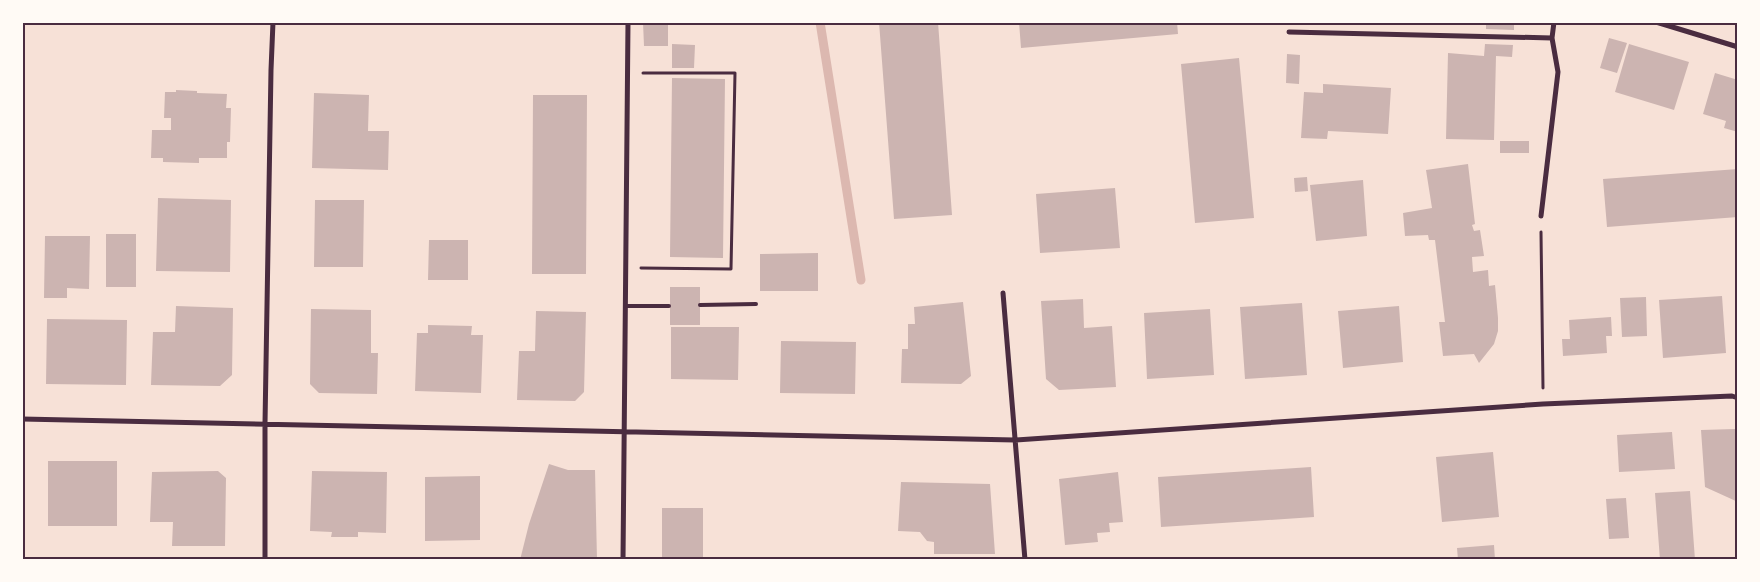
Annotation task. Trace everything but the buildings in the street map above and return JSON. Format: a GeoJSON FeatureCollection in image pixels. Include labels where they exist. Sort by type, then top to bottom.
{"type":"FeatureCollection","features":[{"type":"Feature","properties":{"kind":"street"},"geometry":{"type":"LineString","coordinates":[[265,560],[265,424],[273,22]]}},
{"type":"Feature","properties":{"kind":"street"},"geometry":{"type":"LineString","coordinates":[[623,560],[628,22]]}},
{"type":"Feature","properties":{"kind":"street"},"geometry":{"type":"LineString","coordinates":[[1541,216],[1558,72],[1552,38],[1554,22]]}},
{"type":"Feature","properties":{"kind":"street"},"geometry":{"type":"LineString","coordinates":[[1656,22],[1738,47]]}},
{"type":"Feature","properties":{"kind":"street"},"geometry":{"type":"LineString","coordinates":[[1289,32],[1552,38]]}},
{"type":"Feature","properties":{"kind":"street"},"geometry":{"type":"LineString","coordinates":[[1003,293],[1025,560]]}},
{"type":"Feature","properties":{"kind":"street"},"geometry":{"type":"LineString","coordinates":[[22,419],[1015,440],[1543,404],[1732,396],[1738,398]]}},
{"type":"Feature","properties":{"kind":"lane"},"geometry":{"type":"LineString","coordinates":[[700,304],[756,304]]}},
{"type":"Feature","properties":{"kind":"lane"},"geometry":{"type":"LineString","coordinates":[[626,306],[669,306]]}},
{"type":"Feature","properties":{"kind":"path"},"geometry":{"type":"LineString","coordinates":[[626,268],[731,269],[735,73],[627,72]]}},
{"type":"Feature","properties":{"kind":"path"},"geometry":{"type":"LineString","coordinates":[[1541,216],[1543,404]]}},
{"type":"Feature","properties":{"kind":"waterway"},"geometry":{"type":"LineString","coordinates":[[820,22],[861,280]]}}]}
